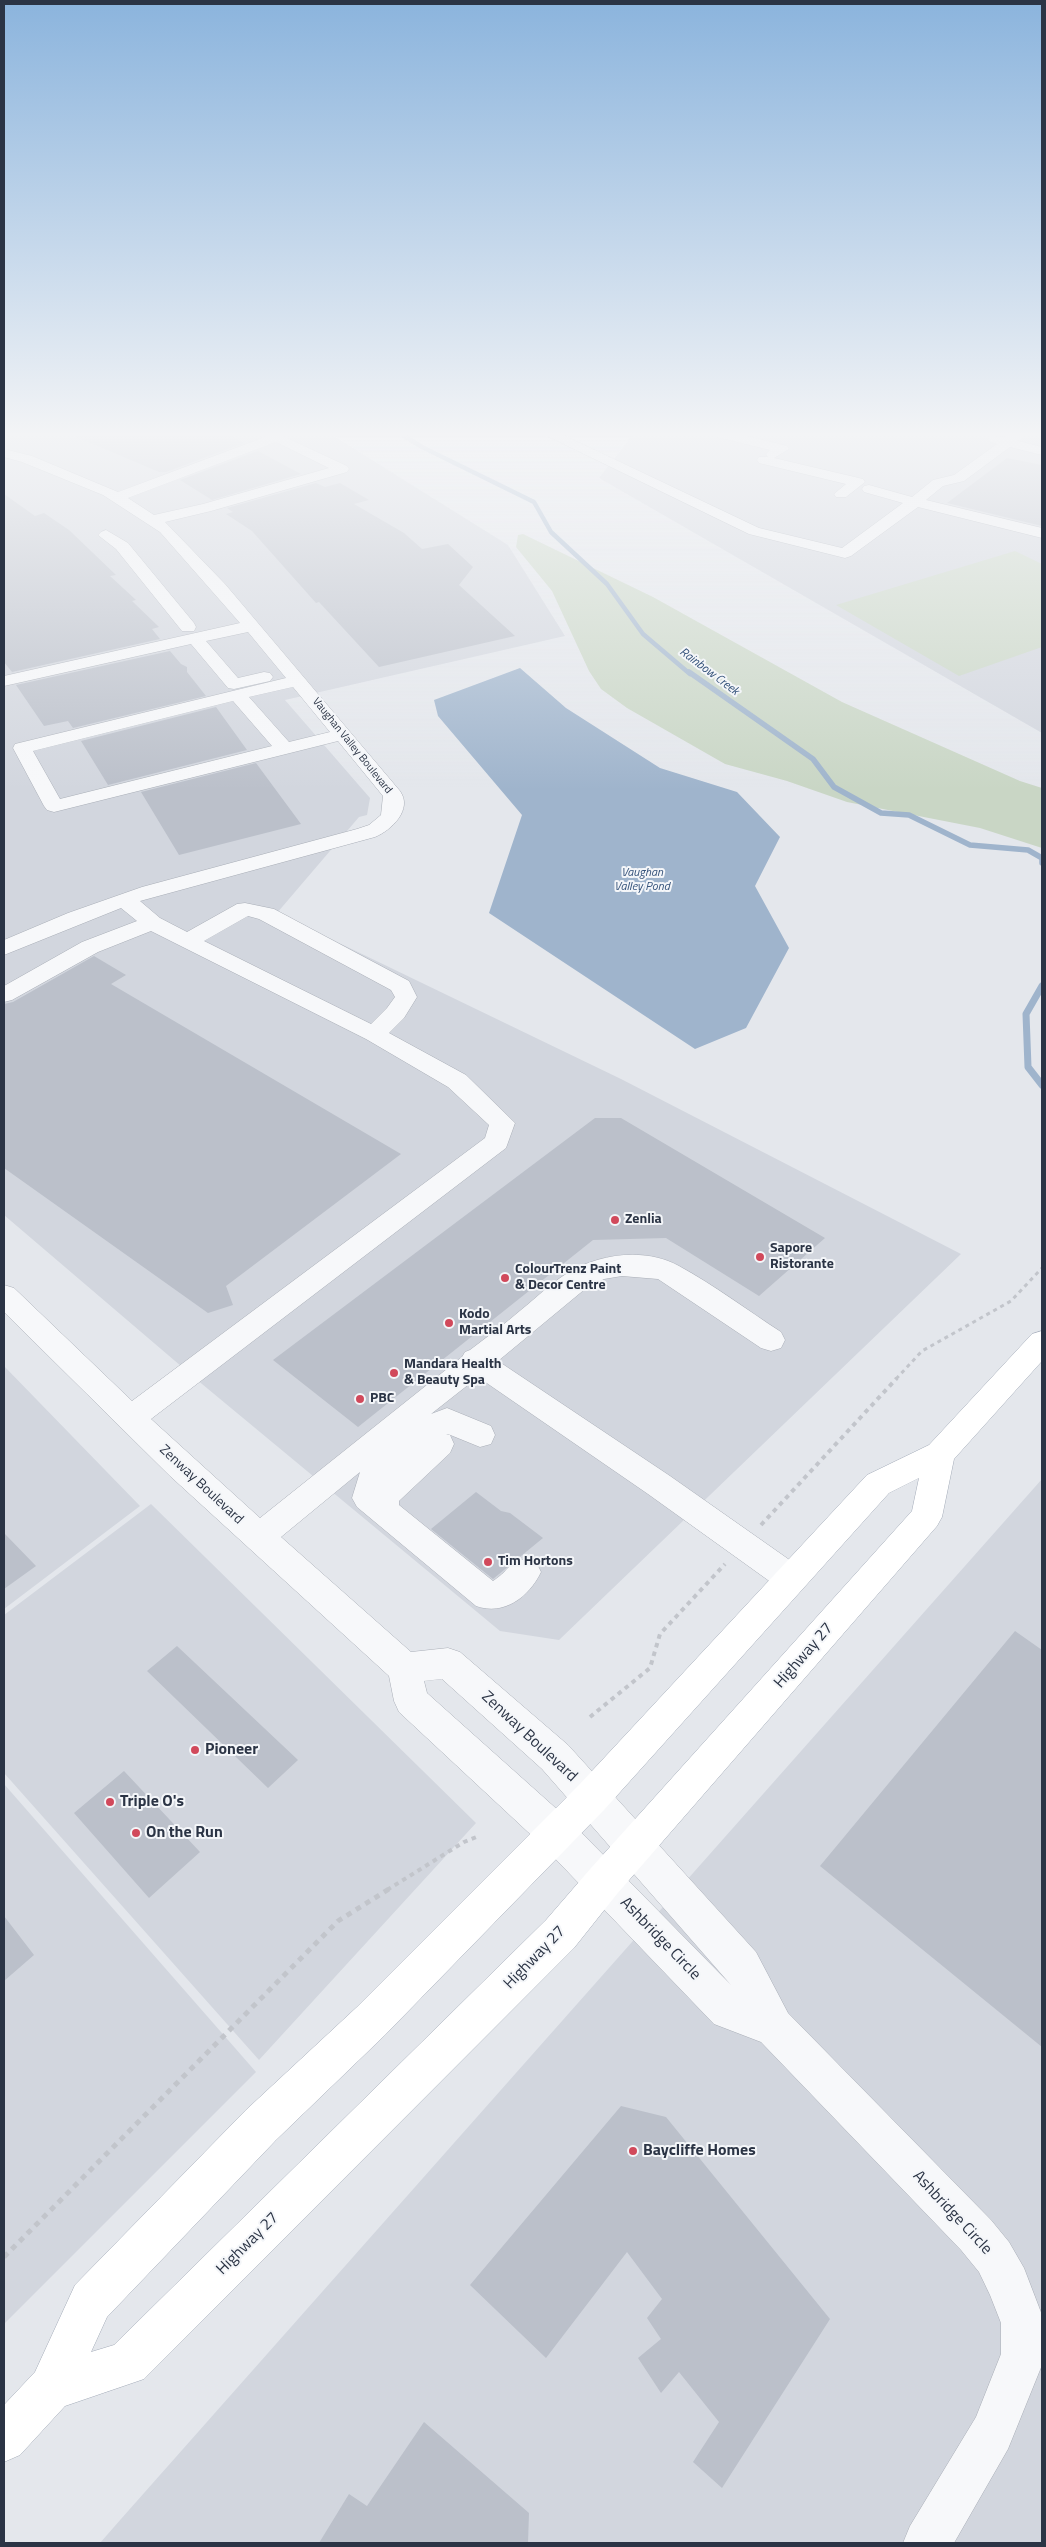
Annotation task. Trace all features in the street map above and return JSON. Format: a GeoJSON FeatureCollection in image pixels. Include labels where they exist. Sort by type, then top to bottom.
{"type":"FeatureCollection","features":[{"type":"Feature","properties":{"kind":"main road","name":"Highway 27"},"geometry":{"type":"LineString","coordinates":[[4,2439],[51,2388],[91,2301],[261,2125],[371,2021],[591,1798],[790,1578],[878,1484],[940,1454],[1042,1342]]}},
{"type":"Feature","properties":{"kind":"main road","name":"Highway 27"},"geometry":{"type":"LineString","coordinates":[[51,2388],[128,2363],[560,1934],[604,1881],[926,1517],[940,1454]]}},
{"type":"Feature","properties":{"kind":"street"},"geometry":{"type":"LineString","coordinates":[[127,552],[285,749]]}},
{"type":"Feature","properties":{"kind":"street","name":"Vaughan Valley Boulevard"},"geometry":{"type":"LineString","coordinates":[[4,948],[46,929],[125,900],[198,877],[328,844],[376,829],[394,810],[393,795],[219,587],[185,552]]}},
{"type":"Feature","properties":{"kind":"street"},"geometry":{"type":"LineString","coordinates":[[4,681],[192,632],[252,626]]}},
{"type":"Feature","properties":{"kind":"street"},"geometry":{"type":"LineString","coordinates":[[294,676],[22,748],[54,806],[343,734]]}},
{"type":"Feature","properties":{"kind":"street"},"geometry":{"type":"LineString","coordinates":[[4,738],[236,690]]}},
{"type":"Feature","properties":{"kind":"street"},"geometry":{"type":"LineString","coordinates":[[125,900],[152,923],[280,989],[374,1034],[457,1081],[502,1123],[497,1142],[131,1418]]}},
{"type":"Feature","properties":{"kind":"street"},"geometry":{"type":"LineString","coordinates":[[188,941],[245,908],[266,914],[401,986],[406,997],[396,1013],[374,1034]]}},
{"type":"Feature","properties":{"kind":"street"},"geometry":{"type":"LineString","coordinates":[[4,995],[90,947],[152,923]]}},
{"type":"Feature","properties":{"kind":"street"},"geometry":{"type":"LineString","coordinates":[[258,1538],[475,1360],[579,1280],[592,1273],[626,1265],[652,1266],[668,1272],[771,1340]]}},
{"type":"Feature","properties":{"kind":"street","name":"Zenway Boulevard"},"geometry":{"type":"LineString","coordinates":[[4,1295],[258,1538],[405,1668],[448,1663],[555,1757],[636,1846]]}},
{"type":"Feature","properties":{"kind":"street"},"geometry":{"type":"LineString","coordinates":[[475,1360],[790,1578]]}},
{"type":"Feature","properties":{"kind":"street"},"geometry":{"type":"LineString","coordinates":[[471,1431],[447,1420],[429,1429],[372,1479],[368,1498],[488,1596],[504,1593],[525,1572]]}},
{"type":"Feature","properties":{"kind":"street"},"geometry":{"type":"LineString","coordinates":[[405,1668],[412,1700],[556,1833]]}},
{"type":"Feature","properties":{"kind":"street","name":"Ashbridge Circle"},"geometry":{"type":"LineString","coordinates":[[556,1833],[728,2010],[774,2027]]}},
{"type":"Feature","properties":{"kind":"street","name":"Ashbridge Circle"},"geometry":{"type":"LineString","coordinates":[[636,1846],[742,1966],[774,2027],[976,2235],[994,2257],[1008,2284],[1023,2323],[1024,2354],[992,2434],[927,2543]]}},
{"type":"Feature","properties":{"kind":"path"},"geometry":{"type":"LineString","coordinates":[[590,1717],[650,1668],[660,1634],[922,1351],[1011,1301],[1042,1268]]}},
{"type":"Feature","properties":{"kind":"path"},"geometry":{"type":"LineString","coordinates":[[4,2257],[338,1920],[464,1842],[479,1836]]}},
{"type":"Feature","properties":{"kind":"shaded area"},"geometry":{"type":"Polygon","coordinates":[[[4,552],[512,552],[565,636],[285,700],[370,798],[367,815],[359,817],[277,913],[621,1079],[961,1254],[559,1640],[500,1631],[202,1384],[4,1215],[4,552]]]}},
{"type":"Feature","properties":{"kind":"shaded area"},"geometry":{"type":"Polygon","coordinates":[[[727,552],[1042,552],[1042,733],[727,552]]]}},
{"type":"Feature","properties":{"kind":"shaded area"},"geometry":{"type":"Polygon","coordinates":[[[4,1366],[140,1506],[4,1609],[4,1366]]]}},
{"type":"Feature","properties":{"kind":"shaded area"},"geometry":{"type":"Polygon","coordinates":[[[1042,1479],[1042,2543],[100,2543],[121,2519],[1042,1479]]]}},
{"type":"Feature","properties":{"kind":"shaded area"},"geometry":{"type":"Polygon","coordinates":[[[151,1504],[476,1823],[259,2060],[4,1773],[4,1615],[151,1504]]]}},
{"type":"Feature","properties":{"kind":"shaded area"},"geometry":{"type":"Polygon","coordinates":[[[4,1784],[256,2072],[4,2324],[4,1784]]]}},
{"type":"Feature","properties":{"kind":"green space"},"geometry":{"type":"Polygon","coordinates":[[[520,552],[560,552],[653,597],[842,702],[1020,781],[1042,788],[1042,848],[980,828],[847,802],[787,781],[725,764],[627,708],[601,689],[589,671],[552,591],[520,552]]]}},
{"type":"Feature","properties":{"kind":"green space"},"geometry":{"type":"Polygon","coordinates":[[[1017,552],[1042,564],[1042,647],[959,676],[836,605],[1017,552]]]}},
{"type":"Feature","properties":{"kind":"water","name":"Vaughan Valley Pond"},"geometry":{"type":"Polygon","coordinates":[[[520,668],[566,708],[660,768],[737,792],[780,837],[755,886],[789,948],[746,1028],[695,1049],[489,913],[522,815],[438,716],[434,700],[520,668]]]}},
{"type":"Feature","properties":{"kind":"building"},"geometry":{"type":"Polygon","coordinates":[[[4,552],[92,552],[116,575],[110,576],[136,600],[132,601],[159,627],[152,629],[160,639],[12,672],[4,662],[4,552]]]}},
{"type":"Feature","properties":{"kind":"building"},"geometry":{"type":"Polygon","coordinates":[[[271,552],[457,552],[473,567],[459,585],[515,636],[379,667],[319,602],[316,603],[271,552]]]}},
{"type":"Feature","properties":{"kind":"building"},"geometry":{"type":"Polygon","coordinates":[[[170,651],[181,664],[187,667],[187,672],[206,696],[73,728],[68,721],[44,726],[16,685],[170,651]]]}},
{"type":"Feature","properties":{"kind":"building"},"geometry":{"type":"Polygon","coordinates":[[[216,707],[247,750],[108,785],[81,741],[216,707]]]}},
{"type":"Feature","properties":{"kind":"building"},"geometry":{"type":"Polygon","coordinates":[[[256,763],[301,824],[179,855],[141,792],[256,763]]]}},
{"type":"Feature","properties":{"kind":"building"},"geometry":{"type":"Polygon","coordinates":[[[94,956],[126,975],[111,984],[401,1154],[226,1286],[233,1305],[208,1313],[4,1168],[4,1004],[13,1002],[94,956]]]}},
{"type":"Feature","properties":{"kind":"building"},"geometry":{"type":"Polygon","coordinates":[[[595,1118],[621,1118],[825,1238],[759,1296],[666,1238],[593,1240],[358,1427],[273,1360],[595,1118]]]}},
{"type":"Feature","properties":{"kind":"building","name":"Tim Hortons"},"geometry":{"type":"Polygon","coordinates":[[[476,1492],[501,1511],[510,1513],[543,1538],[493,1579],[431,1529],[476,1492]]]}},
{"type":"Feature","properties":{"kind":"building"},"geometry":{"type":"Polygon","coordinates":[[[4,1533],[36,1566],[4,1589],[4,1533]]]}},
{"type":"Feature","properties":{"kind":"building"},"geometry":{"type":"Polygon","coordinates":[[[1015,1631],[1042,1650],[1042,2047],[820,1866],[1015,1631]]]}},
{"type":"Feature","properties":{"kind":"building"},"geometry":{"type":"Polygon","coordinates":[[[177,1646],[298,1760],[268,1788],[147,1671],[177,1646]]]}},
{"type":"Feature","properties":{"kind":"building","name":"On the Run"},"geometry":{"type":"Polygon","coordinates":[[[124,1771],[200,1852],[149,1898],[74,1813],[124,1771]]]}},
{"type":"Feature","properties":{"kind":"building"},"geometry":{"type":"Polygon","coordinates":[[[4,1916],[34,1955],[4,1981],[4,1916]]]}},
{"type":"Feature","properties":{"kind":"building"},"geometry":{"type":"Polygon","coordinates":[[[621,2106],[666,2117],[830,2319],[722,2488],[693,2462],[719,2422],[679,2372],[661,2393],[638,2358],[661,2339],[647,2318],[662,2299],[627,2252],[546,2358],[470,2285],[621,2106]]]}},
{"type":"Feature","properties":{"kind":"building"},"geometry":{"type":"Polygon","coordinates":[[[424,2422],[529,2513],[528,2543],[319,2543],[349,2494],[367,2506],[424,2422]]]}},
{"type":"Feature","properties":{"kind":"waterway","name":"Rainbow Creek"},"geometry":{"type":"LineString","coordinates":[[572,552],[607,584],[643,634],[690,674]]}},
{"type":"Feature","properties":{"kind":"waterway","name":"Rainbow Creek"},"geometry":{"type":"LineString","coordinates":[[689,672],[813,759],[834,787],[881,813],[909,815],[970,845],[1028,850],[1042,858],[1042,863]]}},
{"type":"Feature","properties":{"kind":"waterway","name":"Rainbow Creek"},"geometry":{"type":"LineString","coordinates":[[1042,986],[1026,1014],[1028,1067],[1042,1085]]}},
{"type":"Feature","properties":{"kind":"place","name":"Zenlia"},"geometry":{"type":"Point","coordinates":[615,1220]}},
{"type":"Feature","properties":{"kind":"place","name":"Sapore Ristorante"},"geometry":{"type":"Point","coordinates":[760,1257]}},
{"type":"Feature","properties":{"kind":"place","name":"ColourTrenz Paint & Decor Centre"},"geometry":{"type":"Point","coordinates":[505,1278]}},
{"type":"Feature","properties":{"kind":"place","name":"Kodo Martial Arts"},"geometry":{"type":"Point","coordinates":[449,1323]}},
{"type":"Feature","properties":{"kind":"place","name":"Mandara Health & Beauty Spa"},"geometry":{"type":"Point","coordinates":[394,1373]}},
{"type":"Feature","properties":{"kind":"place","name":"PBC"},"geometry":{"type":"Point","coordinates":[360,1399]}},
{"type":"Feature","properties":{"kind":"place","name":"Tim Hortons"},"geometry":{"type":"Point","coordinates":[488,1562]}},
{"type":"Feature","properties":{"kind":"place","name":"Pioneer"},"geometry":{"type":"Point","coordinates":[195,1750]}},
{"type":"Feature","properties":{"kind":"place","name":"Triple O's"},"geometry":{"type":"Point","coordinates":[110,1802]}},
{"type":"Feature","properties":{"kind":"place","name":"On the Run"},"geometry":{"type":"Point","coordinates":[136,1833]}},
{"type":"Feature","properties":{"kind":"place","name":"Baycliffe Homes"},"geometry":{"type":"Point","coordinates":[633,2151]}}]}
